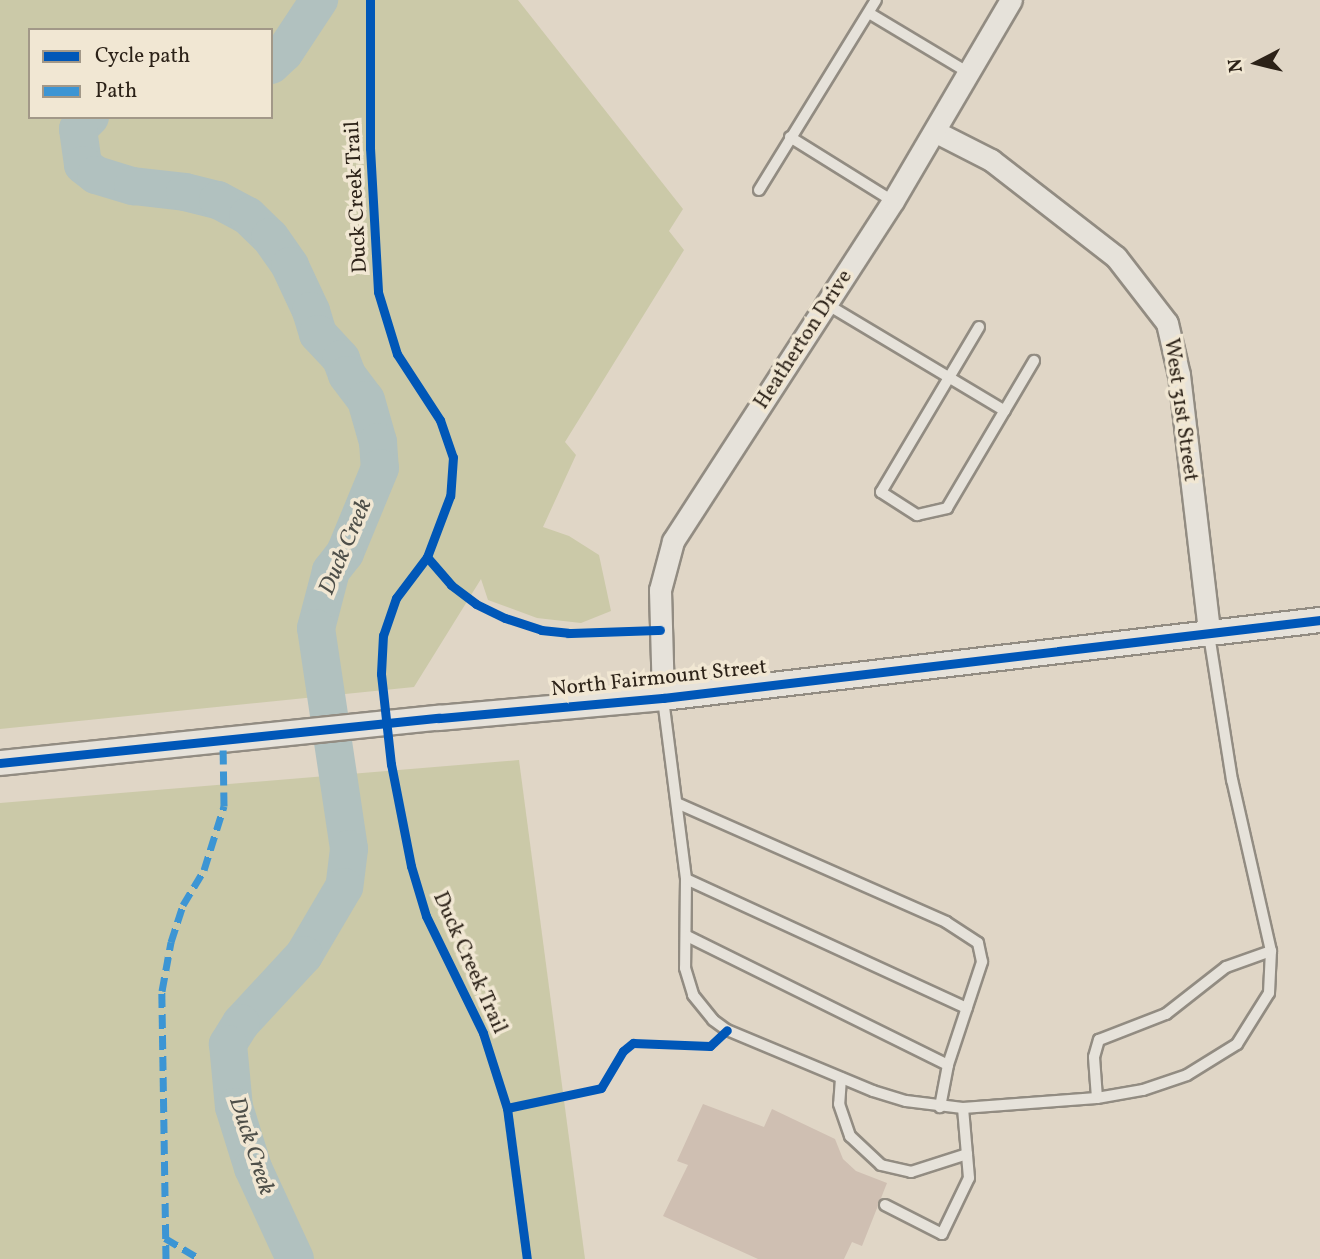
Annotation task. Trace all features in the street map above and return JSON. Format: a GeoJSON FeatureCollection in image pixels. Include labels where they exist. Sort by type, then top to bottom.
{"type":"FeatureCollection","features":[{"type":"Feature","properties":{"kind":"street","name":"Heatherton Drive"},"geometry":{"type":"LineString","coordinates":[[663,698],[660,590],[673,541],[893,201],[936,132],[1011,0]]}},
{"type":"Feature","properties":{"kind":"street","name":"West 31st Street"},"geometry":{"type":"LineString","coordinates":[[936,132],[991,160],[1116,257],[1167,323],[1179,375],[1209,631]]}},
{"type":"Feature","properties":{"kind":"street","name":"North Fairmount Street"},"geometry":{"type":"LineString","coordinates":[[0,763],[663,698],[1209,631],[1320,620]]}},
{"type":"Feature","properties":{"kind":"lane"},"geometry":{"type":"LineString","coordinates":[[760,190],[876,0]]}},
{"type":"Feature","properties":{"kind":"lane"},"geometry":{"type":"LineString","coordinates":[[869,13],[969,73]]}},
{"type":"Feature","properties":{"kind":"lane"},"geometry":{"type":"LineString","coordinates":[[790,137],[893,201]]}},
{"type":"Feature","properties":{"kind":"lane"},"geometry":{"type":"LineString","coordinates":[[828,304],[1005,411]]}},
{"type":"Feature","properties":{"kind":"lane"},"geometry":{"type":"LineString","coordinates":[[979,327],[881,492],[917,515],[947,508],[1034,361]]}},
{"type":"Feature","properties":{"kind":"lane"},"geometry":{"type":"LineString","coordinates":[[663,698],[686,879],[685,968],[693,995],[713,1020],[727,1030],[895,1098],[940,1107],[963,1108],[1097,1098],[1143,1090],[1187,1075],[1237,1044],[1269,993],[1271,951],[1232,780],[1209,631]]}},
{"type":"Feature","properties":{"kind":"lane"},"geometry":{"type":"LineString","coordinates":[[678,804],[946,922],[978,943],[982,962],[947,1065],[940,1107]]}},
{"type":"Feature","properties":{"kind":"lane"},"geometry":{"type":"LineString","coordinates":[[686,879],[967,1008]]}},
{"type":"Feature","properties":{"kind":"lane"},"geometry":{"type":"LineString","coordinates":[[687,936],[947,1065]]}},
{"type":"Feature","properties":{"kind":"lane"},"geometry":{"type":"LineString","coordinates":[[1097,1098],[1094,1057],[1099,1040],[1166,1014],[1226,967],[1271,951]]}},
{"type":"Feature","properties":{"kind":"lane"},"geometry":{"type":"LineString","coordinates":[[841,1078],[839,1104],[850,1136],[881,1166],[911,1172],[967,1154]]}},
{"type":"Feature","properties":{"kind":"lane"},"geometry":{"type":"LineString","coordinates":[[885,1205],[942,1234],[969,1178],[963,1108]]}},
{"type":"Feature","properties":{"kind":"shaded area"},"geometry":{"type":"Polygon","coordinates":[[[0,0],[518,0],[683,209],[669,231],[684,250],[565,442],[576,455],[543,527],[569,536],[599,555],[611,611],[581,623],[537,618],[488,600],[481,579],[414,687],[0,729],[0,0]]]}},
{"type":"Feature","properties":{"kind":"shaded area"},"geometry":{"type":"Polygon","coordinates":[[[519,760],[585,1259],[0,1259],[0,803],[519,760]]]}},
{"type":"Feature","properties":{"kind":"building"},"geometry":{"type":"Polygon","coordinates":[[[703,1104],[764,1127],[772,1109],[835,1139],[843,1159],[856,1171],[887,1183],[862,1246],[852,1242],[844,1259],[758,1259],[663,1216],[688,1165],[677,1161],[703,1104]]]}},
{"type":"Feature","properties":{"kind":"waterway","name":"Duck Creek"},"geometry":{"type":"LineString","coordinates":[[273,63],[284,53],[319,0]]}},
{"type":"Feature","properties":{"kind":"waterway","name":"Duck Creek"},"geometry":{"type":"LineString","coordinates":[[88,119],[78,129],[83,165],[96,175],[133,186],[185,192],[218,200],[248,216],[270,237],[290,266],[311,311],[318,334],[341,359],[347,375],[366,400],[378,442],[380,468],[345,553],[331,571],[316,628],[349,849],[344,887],[304,955],[241,1023],[228,1044],[234,1107],[253,1168],[295,1259]]}},
{"type":"Feature","properties":{"kind":"marked path"},"geometry":{"type":"LineString","coordinates":[[166,1259],[162,991],[171,942],[183,905],[204,870],[224,806],[223,740]]}},
{"type":"Feature","properties":{"kind":"marked path"},"geometry":{"type":"LineString","coordinates":[[165,1238],[200,1259]]}},
{"type":"Feature","properties":{"kind":"cycle path","name":"Duck Creek Trail"},"geometry":{"type":"LineString","coordinates":[[370,0],[370,148],[378,292],[397,354],[440,420],[453,457],[450,496],[427,557],[396,598],[383,635],[381,674],[391,764],[411,866],[426,916],[483,1033],[507,1108],[527,1259]]}},
{"type":"Feature","properties":{"kind":"cycle path"},"geometry":{"type":"LineString","coordinates":[[427,557],[451,585],[476,604],[505,618],[541,630],[568,633],[660,630]]}},
{"type":"Feature","properties":{"kind":"cycle path"},"geometry":{"type":"LineString","coordinates":[[0,763],[663,698],[1320,620]]}},
{"type":"Feature","properties":{"kind":"cycle path"},"geometry":{"type":"LineString","coordinates":[[507,1108],[601,1088],[623,1051],[633,1043],[710,1046],[727,1030]]}}]}
